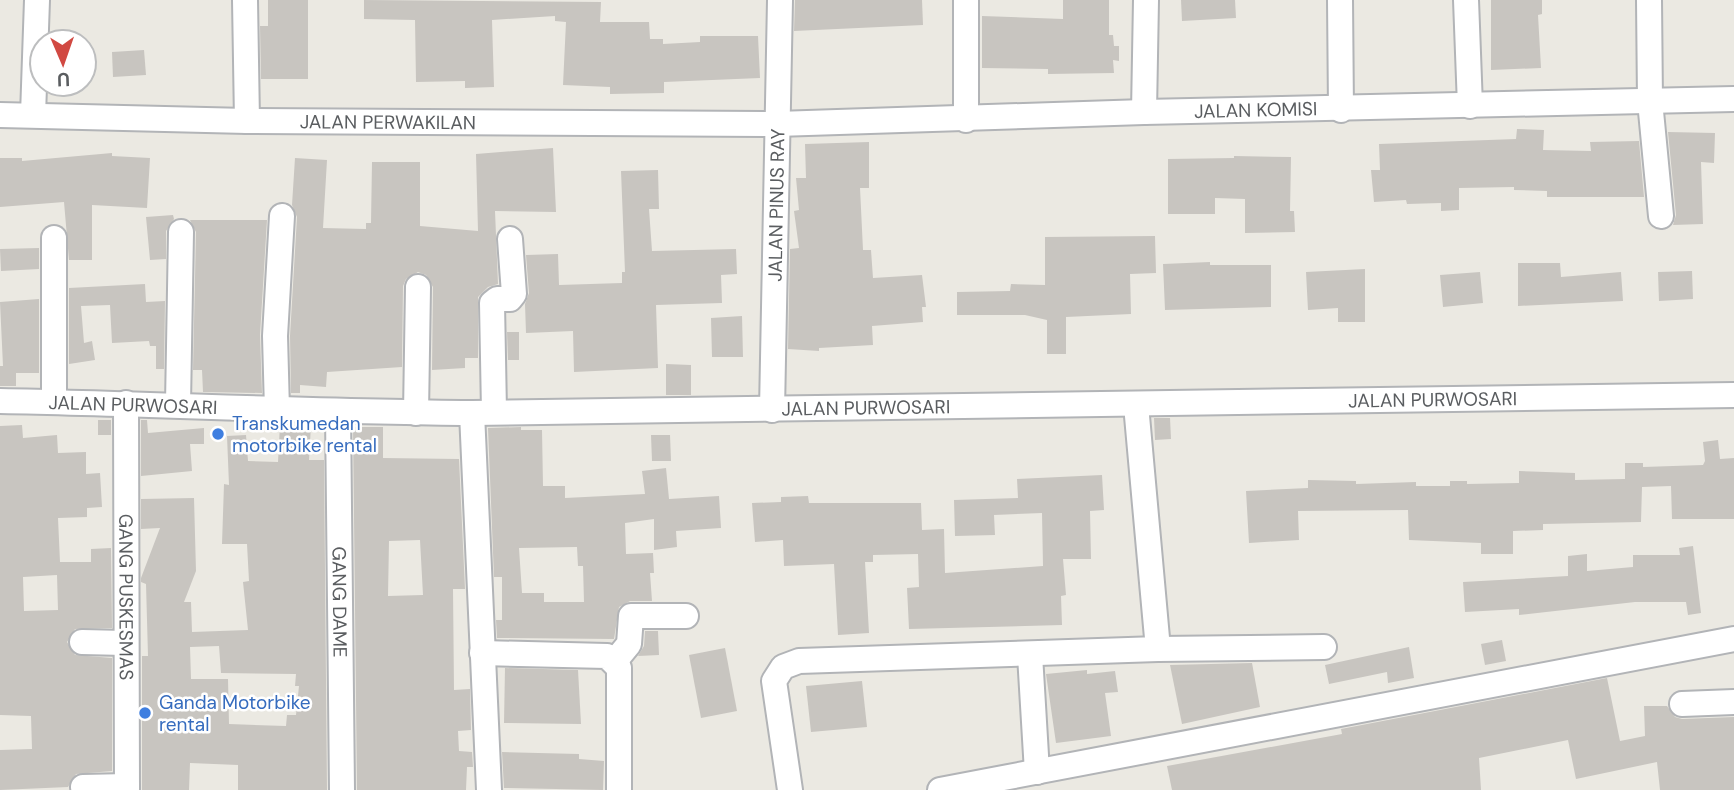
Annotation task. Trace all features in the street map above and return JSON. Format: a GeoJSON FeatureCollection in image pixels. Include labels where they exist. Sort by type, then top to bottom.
{"type":"FeatureCollection","features":[{"type":"Feature","properties":{"kind":"street"},"geometry":{"type":"LineString","coordinates":[[33,115],[37,0]]}},
{"type":"Feature","properties":{"kind":"street"},"geometry":{"type":"LineString","coordinates":[[245,0],[247,121]]}},
{"type":"Feature","properties":{"kind":"street","name":"JALAN PINUS RAY"},"geometry":{"type":"LineString","coordinates":[[772,410],[780,0]]}},
{"type":"Feature","properties":{"kind":"street"},"geometry":{"type":"LineString","coordinates":[[966,0],[966,120]]}},
{"type":"Feature","properties":{"kind":"street"},"geometry":{"type":"LineString","coordinates":[[1144,112],[1146,0]]}},
{"type":"Feature","properties":{"kind":"street"},"geometry":{"type":"LineString","coordinates":[[1340,0],[1341,110]]}},
{"type":"Feature","properties":{"kind":"street"},"geometry":{"type":"LineString","coordinates":[[1466,0],[1470,106]]}},
{"type":"Feature","properties":{"kind":"street"},"geometry":{"type":"LineString","coordinates":[[1649,0],[1650,101],[1661,216]]}},
{"type":"Feature","properties":{"kind":"street","name":"JALAN KOMISI"},"geometry":{"type":"LineString","coordinates":[[777,124],[966,120],[1144,112],[1341,110],[1734,99]]}},
{"type":"Feature","properties":{"kind":"street","name":"JALAN PERWAKILAN"},"geometry":{"type":"LineString","coordinates":[[0,115],[247,121],[777,124]]}},
{"type":"Feature","properties":{"kind":"street"},"geometry":{"type":"LineString","coordinates":[[277,410],[275,336],[282,216]]}},
{"type":"Feature","properties":{"kind":"street"},"geometry":{"type":"LineString","coordinates":[[178,404],[181,232]]}},
{"type":"Feature","properties":{"kind":"street"},"geometry":{"type":"LineString","coordinates":[[54,238],[54,402]]}},
{"type":"Feature","properties":{"kind":"street"},"geometry":{"type":"LineString","coordinates":[[488,790],[482,653],[483,413],[492,303],[497,299],[510,299],[514,294],[510,239]]}},
{"type":"Feature","properties":{"kind":"street"},"geometry":{"type":"LineString","coordinates":[[416,413],[418,287]]}},
{"type":"Feature","properties":{"kind":"street","name":"JALAN PURWOSARI"},"geometry":{"type":"LineString","coordinates":[[0,401],[178,404],[338,413],[483,413],[1734,395]]}},
{"type":"Feature","properties":{"kind":"street","name":"GANG PUSKESMAS"},"geometry":{"type":"LineString","coordinates":[[126,403],[127,788]]}},
{"type":"Feature","properties":{"kind":"street"},"geometry":{"type":"LineString","coordinates":[[1136,405],[1158,649]]}},
{"type":"Feature","properties":{"kind":"street","name":"GANG DAME"},"geometry":{"type":"LineString","coordinates":[[338,413],[342,790]]}},
{"type":"Feature","properties":{"kind":"street"},"geometry":{"type":"LineString","coordinates":[[615,661],[629,644],[631,616],[686,616]]}},
{"type":"Feature","properties":{"kind":"street"},"geometry":{"type":"LineString","coordinates":[[940,790],[1734,639]]}},
{"type":"Feature","properties":{"kind":"street"},"geometry":{"type":"LineString","coordinates":[[82,642],[125,643]]}},
{"type":"Feature","properties":{"kind":"street"},"geometry":{"type":"LineString","coordinates":[[790,790],[774,681],[783,667],[799,661],[1158,649],[1324,647]]}},
{"type":"Feature","properties":{"kind":"street"},"geometry":{"type":"LineString","coordinates":[[482,653],[607,656],[615,661],[618,668],[619,790]]}},
{"type":"Feature","properties":{"kind":"street"},"geometry":{"type":"LineString","coordinates":[[1030,655],[1037,772]]}},
{"type":"Feature","properties":{"kind":"street"},"geometry":{"type":"LineString","coordinates":[[1682,704],[1734,702]]}},
{"type":"Feature","properties":{"kind":"street"},"geometry":{"type":"LineString","coordinates":[[83,787],[127,788]]}},
{"type":"Feature","properties":{"kind":"building"},"geometry":{"type":"Polygon","coordinates":[[[268,0],[308,0],[308,79],[261,79],[260,26],[268,26],[268,0]]]}},
{"type":"Feature","properties":{"kind":"building"},"geometry":{"type":"Polygon","coordinates":[[[364,0],[601,2],[600,22],[649,22],[650,39],[663,39],[663,44],[700,42],[700,36],[758,36],[760,78],[664,82],[664,93],[610,94],[610,87],[563,85],[566,22],[555,21],[555,16],[492,20],[494,87],[465,88],[465,81],[416,82],[415,20],[364,19],[364,0]]]}},
{"type":"Feature","properties":{"kind":"building"},"geometry":{"type":"Polygon","coordinates":[[[795,0],[922,0],[923,25],[794,31],[795,0]]]}},
{"type":"Feature","properties":{"kind":"building"},"geometry":{"type":"Polygon","coordinates":[[[1063,0],[1109,0],[1109,35],[1113,35],[1114,46],[1119,46],[1119,61],[1113,60],[1114,73],[1048,74],[1048,69],[982,68],[982,16],[1063,19],[1063,0]]]}},
{"type":"Feature","properties":{"kind":"building"},"geometry":{"type":"Polygon","coordinates":[[[1181,0],[1235,0],[1236,18],[1182,21],[1181,0]]]}},
{"type":"Feature","properties":{"kind":"building"},"geometry":{"type":"Polygon","coordinates":[[[1491,0],[1542,0],[1542,14],[1538,15],[1541,68],[1491,70],[1491,0]]]}},
{"type":"Feature","properties":{"kind":"building"},"geometry":{"type":"Polygon","coordinates":[[[144,50],[146,75],[113,77],[112,52],[144,50]]]}},
{"type":"Feature","properties":{"kind":"building"},"geometry":{"type":"Polygon","coordinates":[[[1517,129],[1544,130],[1543,150],[1591,151],[1590,142],[1639,141],[1644,197],[1547,197],[1547,191],[1514,190],[1514,187],[1459,188],[1459,210],[1441,211],[1441,203],[1407,204],[1406,200],[1374,202],[1371,170],[1380,170],[1379,144],[1516,139],[1517,129]]]}},
{"type":"Feature","properties":{"kind":"building"},"geometry":{"type":"Polygon","coordinates":[[[1668,132],[1715,133],[1714,163],[1701,162],[1703,224],[1673,225],[1676,215],[1668,132]]]}},
{"type":"Feature","properties":{"kind":"building"},"geometry":{"type":"Polygon","coordinates":[[[869,142],[869,188],[860,188],[863,250],[871,250],[873,278],[922,275],[926,307],[922,307],[923,322],[872,326],[873,345],[819,348],[819,351],[788,349],[790,249],[799,248],[794,211],[799,210],[796,178],[806,178],[805,144],[869,142]]]}},
{"type":"Feature","properties":{"kind":"building"},"geometry":{"type":"Polygon","coordinates":[[[553,148],[556,212],[495,211],[498,284],[488,287],[478,297],[478,358],[465,358],[465,368],[432,370],[433,287],[426,275],[418,272],[406,279],[403,286],[402,367],[327,372],[326,387],[300,385],[300,393],[291,393],[290,336],[297,217],[292,205],[295,158],[327,160],[323,228],[366,229],[366,223],[371,223],[372,162],[420,162],[420,226],[478,231],[476,154],[553,148]]]}},
{"type":"Feature","properties":{"kind":"building"},"geometry":{"type":"Polygon","coordinates":[[[112,153],[112,156],[150,158],[147,208],[92,205],[92,260],[69,260],[64,202],[0,207],[0,158],[22,158],[22,161],[112,153]]]}},
{"type":"Feature","properties":{"kind":"building"},"geometry":{"type":"Polygon","coordinates":[[[1291,157],[1290,211],[1294,211],[1295,232],[1245,233],[1245,199],[1215,198],[1215,214],[1168,214],[1168,159],[1291,157]]]}},
{"type":"Feature","properties":{"kind":"building"},"geometry":{"type":"Polygon","coordinates":[[[658,170],[659,209],[649,209],[652,251],[736,249],[737,274],[721,275],[722,303],[656,305],[658,368],[574,372],[573,331],[526,333],[525,304],[529,293],[526,255],[558,254],[559,285],[622,283],[622,272],[625,272],[621,171],[658,170]]]}},
{"type":"Feature","properties":{"kind":"building"},"geometry":{"type":"Polygon","coordinates":[[[173,215],[174,219],[166,231],[166,259],[150,260],[146,217],[173,215]]]}},
{"type":"Feature","properties":{"kind":"building"},"geometry":{"type":"Polygon","coordinates":[[[190,220],[267,220],[260,335],[262,393],[203,392],[202,370],[193,370],[196,232],[190,220]]]}},
{"type":"Feature","properties":{"kind":"building"},"geometry":{"type":"Polygon","coordinates":[[[1155,236],[1156,273],[1130,274],[1131,314],[1066,317],[1066,354],[1047,354],[1047,320],[1025,315],[957,315],[957,292],[1010,291],[1011,284],[1045,285],[1045,237],[1155,236]]]}},
{"type":"Feature","properties":{"kind":"building"},"geometry":{"type":"Polygon","coordinates":[[[39,248],[39,269],[1,271],[0,249],[39,248]]]}},
{"type":"Feature","properties":{"kind":"building"},"geometry":{"type":"Polygon","coordinates":[[[1210,262],[1210,265],[1271,265],[1271,307],[1165,310],[1163,264],[1210,262]]]}},
{"type":"Feature","properties":{"kind":"building"},"geometry":{"type":"Polygon","coordinates":[[[1518,263],[1560,263],[1561,277],[1621,272],[1623,301],[1518,306],[1518,263]]]}},
{"type":"Feature","properties":{"kind":"building"},"geometry":{"type":"Polygon","coordinates":[[[1365,269],[1365,322],[1338,322],[1338,308],[1308,310],[1306,272],[1365,269]]]}},
{"type":"Feature","properties":{"kind":"building"},"geometry":{"type":"Polygon","coordinates":[[[1692,271],[1693,299],[1659,301],[1658,272],[1692,271]]]}},
{"type":"Feature","properties":{"kind":"building"},"geometry":{"type":"Polygon","coordinates":[[[1480,272],[1483,303],[1443,307],[1440,275],[1480,272]]]}},
{"type":"Feature","properties":{"kind":"building"},"geometry":{"type":"Polygon","coordinates":[[[145,284],[146,302],[165,301],[164,369],[156,369],[156,346],[150,346],[149,341],[112,343],[110,305],[81,306],[84,343],[92,341],[95,360],[69,364],[69,288],[145,284]]]}},
{"type":"Feature","properties":{"kind":"building"},"geometry":{"type":"Polygon","coordinates":[[[39,299],[39,373],[16,373],[16,386],[0,386],[0,366],[3,366],[0,302],[39,299]]]}},
{"type":"Feature","properties":{"kind":"building"},"geometry":{"type":"Polygon","coordinates":[[[742,316],[743,357],[712,357],[711,318],[742,316]]]}},
{"type":"Feature","properties":{"kind":"building"},"geometry":{"type":"Polygon","coordinates":[[[507,332],[519,332],[519,360],[508,360],[507,332]]]}},
{"type":"Feature","properties":{"kind":"building"},"geometry":{"type":"Polygon","coordinates":[[[666,364],[691,365],[691,395],[666,395],[666,364]]]}},
{"type":"Feature","properties":{"kind":"building"},"geometry":{"type":"Polygon","coordinates":[[[1154,418],[1170,418],[1171,439],[1155,440],[1154,418]]]}},
{"type":"Feature","properties":{"kind":"building"},"geometry":{"type":"Polygon","coordinates":[[[98,420],[111,420],[111,435],[98,435],[98,420]]]}},
{"type":"Feature","properties":{"kind":"building"},"geometry":{"type":"Polygon","coordinates":[[[141,420],[147,420],[148,433],[204,428],[204,444],[190,444],[192,471],[141,476],[141,420]]]}},
{"type":"Feature","properties":{"kind":"building"},"geometry":{"type":"Polygon","coordinates":[[[280,424],[311,425],[309,460],[324,460],[327,790],[238,790],[238,765],[190,763],[189,790],[142,790],[142,656],[148,656],[146,584],[141,582],[141,578],[160,528],[141,529],[141,499],[194,498],[196,571],[184,602],[191,602],[192,632],[248,630],[243,582],[249,581],[247,544],[222,544],[224,484],[229,485],[227,436],[246,435],[248,461],[278,462],[280,424]],[[219,646],[190,647],[191,679],[228,679],[229,724],[286,726],[287,715],[296,715],[299,686],[295,686],[296,674],[221,673],[219,646]]]}},
{"type":"Feature","properties":{"kind":"building"},"geometry":{"type":"Polygon","coordinates":[[[22,425],[23,438],[57,435],[58,453],[86,452],[86,474],[100,473],[102,507],[87,508],[87,517],[58,518],[60,562],[91,562],[91,549],[111,548],[112,628],[75,629],[67,642],[75,655],[112,658],[112,771],[76,774],[68,787],[0,790],[0,750],[32,749],[31,716],[0,715],[0,426],[22,425]],[[57,575],[23,577],[24,611],[58,610],[57,575]]]}},
{"type":"Feature","properties":{"kind":"building"},"geometry":{"type":"Polygon","coordinates":[[[353,427],[383,427],[383,458],[459,459],[465,589],[453,589],[454,690],[470,689],[471,730],[458,731],[459,751],[472,752],[473,767],[467,767],[466,790],[357,790],[353,427]],[[420,540],[389,541],[388,596],[423,595],[420,540]]]}},
{"type":"Feature","properties":{"kind":"building"},"geometry":{"type":"Polygon","coordinates":[[[521,427],[521,430],[542,430],[543,486],[565,486],[565,498],[645,494],[642,471],[666,468],[669,499],[719,496],[721,528],[676,531],[677,547],[654,550],[654,519],[625,523],[626,554],[653,553],[654,573],[650,573],[652,601],[630,601],[619,607],[614,639],[497,638],[496,620],[502,620],[502,577],[494,577],[488,428],[521,427]],[[577,547],[519,548],[522,593],[544,593],[544,602],[584,602],[583,566],[578,566],[577,547]]]}},
{"type":"Feature","properties":{"kind":"building"},"geometry":{"type":"Polygon","coordinates":[[[651,435],[670,435],[671,461],[652,461],[651,435]]]}},
{"type":"Feature","properties":{"kind":"building"},"geometry":{"type":"Polygon","coordinates":[[[1718,440],[1720,459],[1734,458],[1734,519],[1672,519],[1671,486],[1642,487],[1641,522],[1543,524],[1543,530],[1513,531],[1513,554],[1481,554],[1481,543],[1409,540],[1408,510],[1298,511],[1299,540],[1249,543],[1246,491],[1308,488],[1308,480],[1356,481],[1356,484],[1416,482],[1416,486],[1450,486],[1450,481],[1467,481],[1467,484],[1519,483],[1519,471],[1575,473],[1575,480],[1625,479],[1625,463],[1643,463],[1643,467],[1703,465],[1703,442],[1718,440]]]}},
{"type":"Feature","properties":{"kind":"building"},"geometry":{"type":"Polygon","coordinates":[[[1102,475],[1104,510],[1090,511],[1091,559],[1063,559],[1066,595],[1061,596],[1062,625],[909,629],[907,588],[919,587],[918,554],[873,555],[873,562],[865,562],[869,633],[838,635],[834,564],[784,566],[783,540],[755,542],[752,503],[781,502],[781,497],[808,496],[809,503],[921,503],[922,530],[944,529],[945,573],[1043,566],[1042,513],[994,515],[995,535],[955,536],[954,500],[1018,498],[1017,479],[1102,475]]]}},
{"type":"Feature","properties":{"kind":"building"},"geometry":{"type":"Polygon","coordinates":[[[1693,546],[1701,613],[1688,615],[1686,602],[1635,602],[1519,615],[1519,609],[1465,612],[1463,582],[1568,576],[1568,556],[1587,554],[1587,571],[1633,567],[1633,555],[1680,555],[1679,548],[1693,546]]]}},
{"type":"Feature","properties":{"kind":"building"},"geometry":{"type":"Polygon","coordinates":[[[645,631],[658,631],[659,655],[638,656],[644,646],[645,631]]]}},
{"type":"Feature","properties":{"kind":"building"},"geometry":{"type":"Polygon","coordinates":[[[1502,640],[1506,661],[1485,665],[1481,644],[1502,640]]]}},
{"type":"Feature","properties":{"kind":"building"},"geometry":{"type":"Polygon","coordinates":[[[1409,647],[1414,678],[1388,683],[1387,672],[1329,684],[1325,665],[1409,647]]]}},
{"type":"Feature","properties":{"kind":"building"},"geometry":{"type":"Polygon","coordinates":[[[725,648],[737,711],[701,718],[689,655],[725,648]]]}},
{"type":"Feature","properties":{"kind":"building"},"geometry":{"type":"Polygon","coordinates":[[[1252,663],[1260,707],[1182,724],[1170,665],[1252,663]]]}},
{"type":"Feature","properties":{"kind":"building"},"geometry":{"type":"Polygon","coordinates":[[[505,668],[578,670],[581,724],[504,723],[505,668]]]}},
{"type":"Feature","properties":{"kind":"building"},"geometry":{"type":"Polygon","coordinates":[[[1087,670],[1087,674],[1115,671],[1118,692],[1105,693],[1111,736],[1056,743],[1046,674],[1087,670]]]}},
{"type":"Feature","properties":{"kind":"building"},"geometry":{"type":"Polygon","coordinates":[[[1607,678],[1620,741],[1645,736],[1644,706],[1667,706],[1675,717],[1682,719],[1734,717],[1734,790],[1660,790],[1657,762],[1576,779],[1568,740],[1479,758],[1481,790],[1172,790],[1167,766],[1342,734],[1341,729],[1607,678]]]}},
{"type":"Feature","properties":{"kind":"building"},"geometry":{"type":"Polygon","coordinates":[[[862,681],[867,727],[811,732],[806,686],[862,681]]]}},
{"type":"Feature","properties":{"kind":"building"},"geometry":{"type":"Polygon","coordinates":[[[502,752],[579,754],[579,759],[604,761],[603,790],[504,788],[502,752]]]}},
{"type":"Feature","properties":{"kind":"place","name":"Transkumedan motorbike rental"},"geometry":{"type":"Point","coordinates":[218,434]}},
{"type":"Feature","properties":{"kind":"place","name":"Ganda Motorbike rental"},"geometry":{"type":"Point","coordinates":[145,713]}}]}
